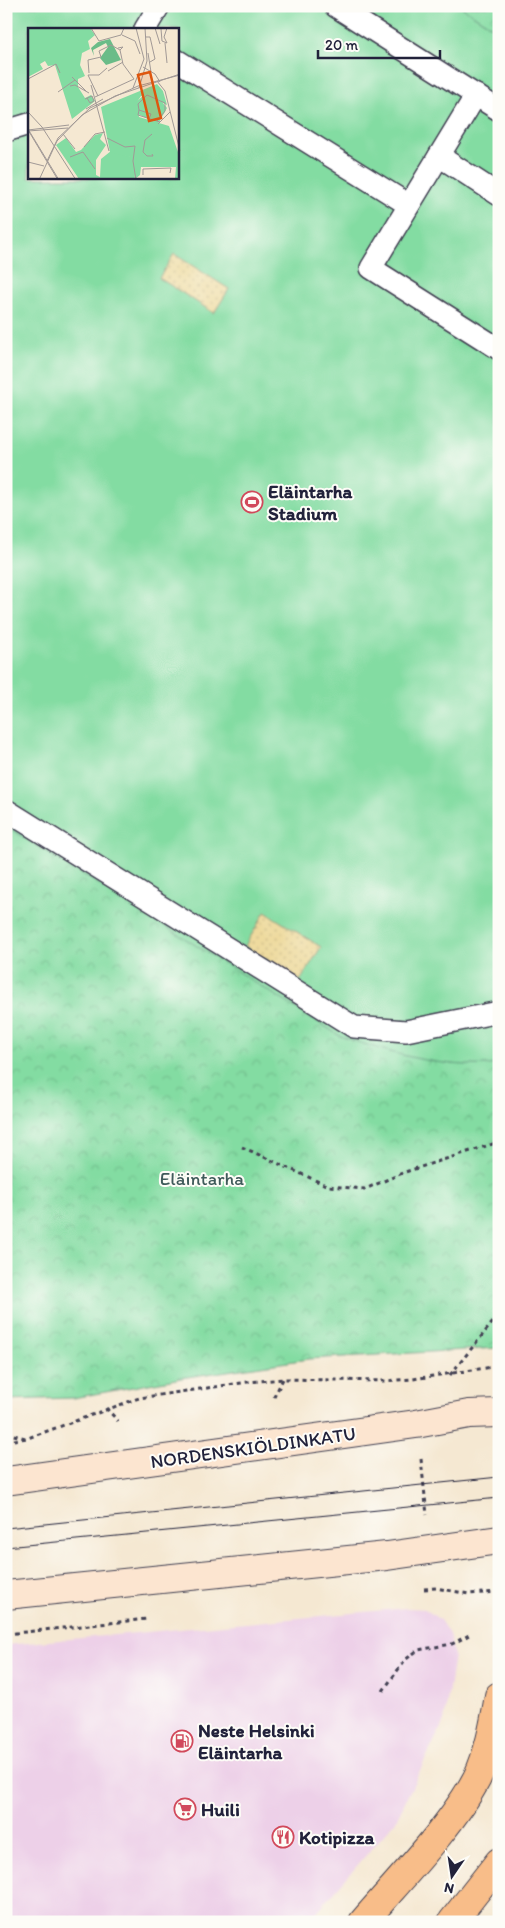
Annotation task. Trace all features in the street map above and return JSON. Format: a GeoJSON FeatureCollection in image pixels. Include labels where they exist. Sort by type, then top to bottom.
{"type":"FeatureCollection","features":[{"type":"Feature","properties":{"kind":"main road","name":"NORDENSKIÖLDINKATU"},"geometry":{"type":"LineString","coordinates":[[6,1481],[416,1424],[469,1414],[499,1413]]}},
{"type":"Feature","properties":{"kind":"main road"},"geometry":{"type":"LineString","coordinates":[[469,1414],[499,1432]]}},
{"type":"Feature","properties":{"kind":"main road"},"geometry":{"type":"LineString","coordinates":[[6,1595],[432,1550],[499,1540]]}},
{"type":"Feature","properties":{"kind":"main road"},"geometry":{"type":"LineString","coordinates":[[363,1922],[455,1811],[477,1777],[489,1747],[499,1696]]}},
{"type":"Feature","properties":{"kind":"main road"},"geometry":{"type":"LineString","coordinates":[[452,1922],[499,1862]]}},
{"type":"Feature","properties":{"kind":"lane"},"geometry":{"type":"LineString","coordinates":[[146,28],[159,6]]}},
{"type":"Feature","properties":{"kind":"lane"},"geometry":{"type":"LineString","coordinates":[[335,6],[499,110]]}},
{"type":"Feature","properties":{"kind":"lane"},"geometry":{"type":"LineString","coordinates":[[179,62],[409,205]]}},
{"type":"Feature","properties":{"kind":"lane"},"geometry":{"type":"LineString","coordinates":[[476,95],[371,268],[499,349]]}},
{"type":"Feature","properties":{"kind":"lane"},"geometry":{"type":"LineString","coordinates":[[6,131],[28,124]]}},
{"type":"Feature","properties":{"kind":"lane"},"geometry":{"type":"LineString","coordinates":[[438,156],[499,195]]}},
{"type":"Feature","properties":{"kind":"lane"},"geometry":{"type":"LineString","coordinates":[[6,810],[354,1027],[406,1031],[499,1012]]}},
{"type":"Feature","properties":{"kind":"path"},"geometry":{"type":"LineString","coordinates":[[242,1147],[328,1186],[365,1189],[405,1172],[499,1142]]}},
{"type":"Feature","properties":{"kind":"path"},"geometry":{"type":"LineString","coordinates":[[450,1375],[493,1322],[499,1318]]}},
{"type":"Feature","properties":{"kind":"path"},"geometry":{"type":"LineString","coordinates":[[6,1441],[28,1438],[106,1408],[139,1398],[248,1382],[284,1379],[384,1381],[450,1375],[499,1366]]}},
{"type":"Feature","properties":{"kind":"path"},"geometry":{"type":"LineString","coordinates":[[274,1397],[284,1379]]}},
{"type":"Feature","properties":{"kind":"path"},"geometry":{"type":"LineString","coordinates":[[413,1379],[416,1424],[436,1588],[469,1594],[499,1592]]}},
{"type":"Feature","properties":{"kind":"path"},"geometry":{"type":"LineString","coordinates":[[106,1408],[118,1421]]}},
{"type":"Feature","properties":{"kind":"path"},"geometry":{"type":"LineString","coordinates":[[6,1433],[28,1438]]}},
{"type":"Feature","properties":{"kind":"path"},"geometry":{"type":"LineString","coordinates":[[383,1692],[405,1660],[418,1650],[452,1644],[469,1635]]}},
{"type":"Feature","properties":{"kind":"shaded area"},"geometry":{"type":"Polygon","coordinates":[[[407,1608],[425,1609],[440,1620],[449,1634],[454,1656],[444,1721],[395,1822],[308,1922],[6,1922],[6,1645],[407,1608]]]}},
{"type":"Feature","properties":{"kind":"green space","name":"Eläintarha Stadium"},"geometry":{"type":"Polygon","coordinates":[[[6,6],[460,6],[499,31],[499,1123],[6,1243],[6,6]]]}},
{"type":"Feature","properties":{"kind":"green space"},"geometry":{"type":"Polygon","coordinates":[[[460,6],[499,6],[499,31],[460,6]]]}},
{"type":"Feature","properties":{"kind":"green space","name":"Eläintarha"},"geometry":{"type":"Polygon","coordinates":[[[6,826],[340,1036],[418,1059],[459,1065],[499,1064],[499,1348],[308,1359],[187,1377],[73,1398],[6,1400],[6,826]]]}},
{"type":"Feature","properties":{"kind":"sand"},"geometry":{"type":"Polygon","coordinates":[[[174,254],[229,289],[214,313],[159,278],[174,254]]]}},
{"type":"Feature","properties":{"kind":"sand"},"geometry":{"type":"Polygon","coordinates":[[[265,912],[321,947],[300,981],[245,946],[265,912]]]}},
{"type":"Feature","properties":{"kind":"tram line"},"geometry":{"type":"LineString","coordinates":[[6,1528],[499,1477]]}},
{"type":"Feature","properties":{"kind":"tram line"},"geometry":{"type":"LineString","coordinates":[[6,1547],[499,1498]]}},
{"type":"Feature","properties":{"kind":"place","name":"Eläintarha Stadium"},"geometry":{"type":"Point","coordinates":[252,502]}},
{"type":"Feature","properties":{"kind":"place","name":"Neste Helsinki Eläintarha"},"geometry":{"type":"Point","coordinates":[182,1741]}},
{"type":"Feature","properties":{"kind":"place","name":"Huili"},"geometry":{"type":"Point","coordinates":[185,1809]}},
{"type":"Feature","properties":{"kind":"place","name":"Kotipizza"},"geometry":{"type":"Point","coordinates":[283,1837]}}]}
